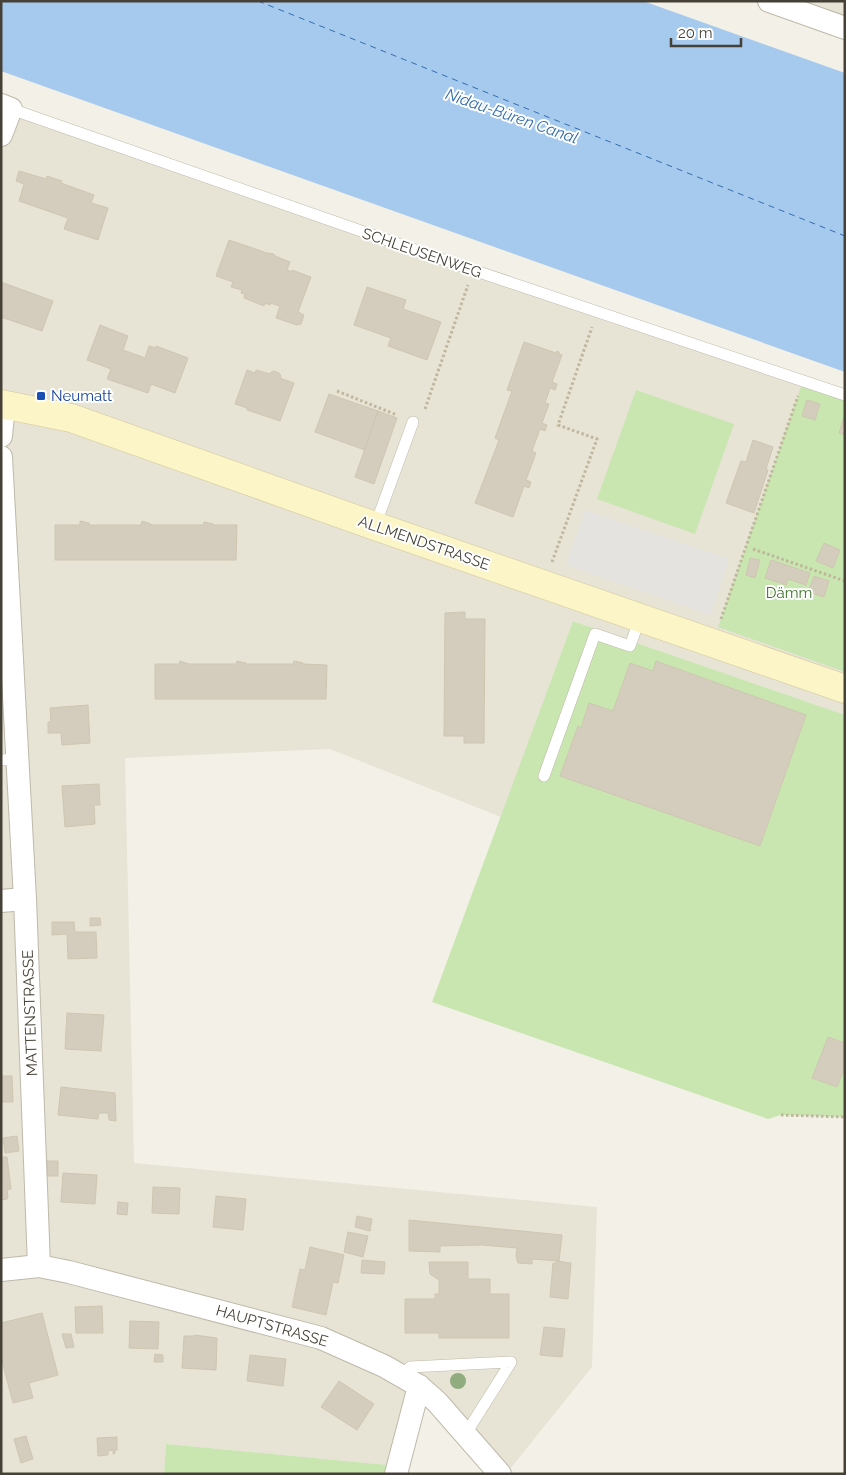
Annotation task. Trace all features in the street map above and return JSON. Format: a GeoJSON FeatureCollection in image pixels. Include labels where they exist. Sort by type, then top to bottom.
{"type":"FeatureCollection","features":[{"type":"Feature","properties":{"kind":"main road","name":"ALLMENDSTRASSE"},"geometry":{"type":"LineString","coordinates":[[3,404],[72,418],[375,526],[845,689]]}},
{"type":"Feature","properties":{"kind":"street"},"geometry":{"type":"LineString","coordinates":[[769,1],[845,28]]}},
{"type":"Feature","properties":{"kind":"street"},"geometry":{"type":"LineString","coordinates":[[1,135],[6,107]]}},
{"type":"Feature","properties":{"kind":"street"},"geometry":{"type":"LineString","coordinates":[[1,436],[3,404]]}},
{"type":"Feature","properties":{"kind":"street","name":"MATTENSTRASSE"},"geometry":{"type":"LineString","coordinates":[[1,457],[9,759],[25,899],[39,1266]]}},
{"type":"Feature","properties":{"kind":"street"},"geometry":{"type":"LineString","coordinates":[[1,901],[25,899]]}},
{"type":"Feature","properties":{"kind":"street","name":"HAUPTSTRASSE"},"geometry":{"type":"LineString","coordinates":[[1,1270],[39,1266],[69,1272],[321,1338],[384,1366],[411,1381],[437,1402],[500,1474]]}},
{"type":"Feature","properties":{"kind":"street"},"geometry":{"type":"LineString","coordinates":[[396,1474],[411,1381]]}},
{"type":"Feature","properties":{"kind":"lane","name":"SCHLEUSENWEG"},"geometry":{"type":"LineString","coordinates":[[6,107],[473,270],[845,395]]}},
{"type":"Feature","properties":{"kind":"lane"},"geometry":{"type":"LineString","coordinates":[[375,526],[413,422]]}},
{"type":"Feature","properties":{"kind":"lane"},"geometry":{"type":"LineString","coordinates":[[544,776],[595,634],[630,646],[640,618]]}},
{"type":"Feature","properties":{"kind":"lane"},"geometry":{"type":"LineString","coordinates":[[411,1381],[410,1367],[512,1362],[465,1435]]}},
{"type":"Feature","properties":{"kind":"path"},"geometry":{"type":"LineString","coordinates":[[336,391],[413,422],[420,423],[473,270]]}},
{"type":"Feature","properties":{"kind":"path"},"geometry":{"type":"LineString","coordinates":[[550,570],[597,440],[558,425],[598,312]]}},
{"type":"Feature","properties":{"kind":"path"},"geometry":{"type":"LineString","coordinates":[[712,643],[804,381]]}},
{"type":"Feature","properties":{"kind":"path"},"geometry":{"type":"LineString","coordinates":[[753,549],[845,581]]}},
{"type":"Feature","properties":{"kind":"path"},"geometry":{"type":"LineString","coordinates":[[781,1115],[845,1117]]}},
{"type":"Feature","properties":{"kind":"shaded area"},"geometry":{"type":"Polygon","coordinates":[[[769,1],[845,1],[845,28],[769,1]]]}},
{"type":"Feature","properties":{"kind":"shaded area"},"geometry":{"type":"Polygon","coordinates":[[[1,105],[845,395],[845,715],[573,621],[501,817],[330,749],[125,758],[134,1163],[597,1207],[592,1367],[506,1474],[419,1386],[398,1466],[166,1444],[164,1474],[1,1474],[1,105]]]}},
{"type":"Feature","properties":{"kind":"shaded area"},"geometry":{"type":"Polygon","coordinates":[[[585,510],[729,559],[711,615],[566,565],[585,510]]]}},
{"type":"Feature","properties":{"kind":"green space","name":"Dämm"},"geometry":{"type":"Polygon","coordinates":[[[803,381],[845,396],[845,672],[718,627],[803,381]]]}},
{"type":"Feature","properties":{"kind":"green space"},"geometry":{"type":"Polygon","coordinates":[[[636,390],[734,424],[695,534],[597,499],[636,390]]]}},
{"type":"Feature","properties":{"kind":"green space"},"geometry":{"type":"Polygon","coordinates":[[[573,621],[845,715],[845,1117],[781,1115],[768,1119],[432,1002],[573,621]]]}},
{"type":"Feature","properties":{"kind":"green space"},"geometry":{"type":"Polygon","coordinates":[[[166,1444],[398,1466],[396,1474],[164,1474],[166,1444]]]}},
{"type":"Feature","properties":{"kind":"water","name":"Nidau-Büren Canal"},"geometry":{"type":"Polygon","coordinates":[[[1,1],[643,1],[845,73],[845,372],[1,71],[1,1]]]}},
{"type":"Feature","properties":{"kind":"building"},"geometry":{"type":"Polygon","coordinates":[[[19,171],[46,179],[47,176],[94,195],[91,203],[108,208],[98,240],[64,229],[68,218],[19,201],[24,184],[16,181],[19,171]]]}},
{"type":"Feature","properties":{"kind":"building"},"geometry":{"type":"Polygon","coordinates":[[[229,240],[274,254],[290,262],[287,270],[311,277],[298,312],[304,315],[301,324],[297,325],[276,318],[280,306],[265,303],[264,306],[244,298],[245,294],[241,293],[242,290],[231,287],[233,282],[216,276],[229,240]]]}},
{"type":"Feature","properties":{"kind":"building"},"geometry":{"type":"Polygon","coordinates":[[[1,282],[53,301],[42,331],[1,317],[1,282]]]}},
{"type":"Feature","properties":{"kind":"building"},"geometry":{"type":"Polygon","coordinates":[[[367,287],[406,300],[403,309],[441,322],[427,360],[388,346],[391,338],[354,325],[367,287]]]}},
{"type":"Feature","properties":{"kind":"building"},"geometry":{"type":"Polygon","coordinates":[[[100,325],[128,336],[123,350],[145,358],[149,346],[156,348],[156,346],[188,358],[175,393],[151,384],[148,393],[107,379],[111,369],[87,360],[100,325]]]}},
{"type":"Feature","properties":{"kind":"building"},"geometry":{"type":"Polygon","coordinates":[[[524,342],[556,353],[557,351],[562,355],[552,382],[557,384],[555,390],[550,388],[545,403],[549,404],[542,423],[547,425],[545,431],[540,429],[532,451],[536,453],[526,480],[531,482],[529,488],[524,486],[513,517],[475,503],[499,440],[495,438],[512,391],[507,390],[524,342]]]}},
{"type":"Feature","properties":{"kind":"building"},"geometry":{"type":"Polygon","coordinates":[[[247,370],[255,373],[256,370],[270,374],[274,371],[279,373],[280,378],[294,383],[280,421],[235,404],[247,370]]]}},
{"type":"Feature","properties":{"kind":"building"},"geometry":{"type":"Polygon","coordinates":[[[329,394],[378,411],[365,450],[315,432],[329,394]]]}},
{"type":"Feature","properties":{"kind":"building"},"geometry":{"type":"Polygon","coordinates":[[[807,400],[820,404],[815,420],[802,416],[807,400]]]}},
{"type":"Feature","properties":{"kind":"building"},"geometry":{"type":"Polygon","coordinates":[[[378,411],[397,418],[374,484],[355,477],[378,411]]]}},
{"type":"Feature","properties":{"kind":"building"},"geometry":{"type":"Polygon","coordinates":[[[845,417],[845,435],[839,433],[845,417]]]}},
{"type":"Feature","properties":{"kind":"building"},"geometry":{"type":"Polygon","coordinates":[[[753,440],[773,447],[766,469],[768,470],[754,513],[726,503],[741,461],[746,462],[753,440]]]}},
{"type":"Feature","properties":{"kind":"building"},"geometry":{"type":"Polygon","coordinates":[[[80,521],[89,523],[89,525],[141,525],[142,521],[151,525],[203,525],[204,522],[213,525],[237,525],[236,560],[55,560],[55,525],[80,525],[80,521]]]}},
{"type":"Feature","properties":{"kind":"building"},"geometry":{"type":"Polygon","coordinates":[[[824,543],[840,550],[833,568],[816,561],[824,543]]]}},
{"type":"Feature","properties":{"kind":"building"},"geometry":{"type":"Polygon","coordinates":[[[750,558],[760,560],[755,578],[746,575],[750,558]]]}},
{"type":"Feature","properties":{"kind":"building"},"geometry":{"type":"Polygon","coordinates":[[[771,560],[810,573],[806,585],[788,579],[786,585],[765,578],[771,560]]]}},
{"type":"Feature","properties":{"kind":"building"},"geometry":{"type":"Polygon","coordinates":[[[814,576],[829,581],[824,597],[808,592],[814,576]]]}},
{"type":"Feature","properties":{"kind":"building"},"geometry":{"type":"Polygon","coordinates":[[[465,612],[465,619],[485,619],[484,743],[464,743],[464,736],[444,736],[445,613],[465,612]]]}},
{"type":"Feature","properties":{"kind":"building"},"geometry":{"type":"Polygon","coordinates":[[[180,661],[189,664],[236,664],[237,661],[246,664],[293,664],[294,661],[303,664],[327,665],[326,699],[155,699],[155,664],[179,664],[180,661]]]}},
{"type":"Feature","properties":{"kind":"building"},"geometry":{"type":"Polygon","coordinates":[[[656,661],[806,715],[760,846],[560,776],[578,726],[581,728],[589,703],[613,711],[630,663],[653,671],[656,661]]]}},
{"type":"Feature","properties":{"kind":"building"},"geometry":{"type":"Polygon","coordinates":[[[88,705],[90,743],[62,745],[61,733],[48,733],[48,722],[51,722],[50,708],[88,705]]]}},
{"type":"Feature","properties":{"kind":"building"},"geometry":{"type":"Polygon","coordinates":[[[99,784],[100,805],[94,805],[95,824],[65,827],[62,786],[99,784]]]}},
{"type":"Feature","properties":{"kind":"building"},"geometry":{"type":"Polygon","coordinates":[[[90,918],[100,918],[101,925],[90,926],[90,918]]]}},
{"type":"Feature","properties":{"kind":"building"},"geometry":{"type":"Polygon","coordinates":[[[52,922],[74,922],[75,932],[96,932],[97,958],[68,959],[67,934],[52,935],[52,922]]]}},
{"type":"Feature","properties":{"kind":"building"},"geometry":{"type":"Polygon","coordinates":[[[67,1013],[104,1015],[101,1051],[65,1049],[67,1013]]]}},
{"type":"Feature","properties":{"kind":"building"},"geometry":{"type":"Polygon","coordinates":[[[828,1037],[845,1043],[845,1067],[837,1087],[812,1078],[828,1037]]]}},
{"type":"Feature","properties":{"kind":"building"},"geometry":{"type":"Polygon","coordinates":[[[1,1076],[12,1076],[13,1102],[1,1102],[1,1076]]]}},
{"type":"Feature","properties":{"kind":"building"},"geometry":{"type":"Polygon","coordinates":[[[61,1087],[115,1093],[116,1121],[109,1120],[108,1113],[99,1113],[98,1119],[58,1115],[61,1087]]]}},
{"type":"Feature","properties":{"kind":"building"},"geometry":{"type":"Polygon","coordinates":[[[17,1136],[19,1151],[5,1153],[3,1138],[17,1136]]]}},
{"type":"Feature","properties":{"kind":"building"},"geometry":{"type":"Polygon","coordinates":[[[1,1157],[7,1157],[11,1189],[7,1190],[7,1199],[1,1200],[1,1157]]]}},
{"type":"Feature","properties":{"kind":"building"},"geometry":{"type":"Polygon","coordinates":[[[47,1161],[58,1161],[58,1176],[47,1176],[47,1161]]]}},
{"type":"Feature","properties":{"kind":"building"},"geometry":{"type":"Polygon","coordinates":[[[63,1173],[97,1175],[95,1204],[61,1202],[63,1173]]]}},
{"type":"Feature","properties":{"kind":"building"},"geometry":{"type":"Polygon","coordinates":[[[153,1187],[180,1188],[179,1214],[152,1213],[153,1187]]]}},
{"type":"Feature","properties":{"kind":"building"},"geometry":{"type":"Polygon","coordinates":[[[216,1196],[246,1199],[243,1230],[213,1227],[216,1196]]]}},
{"type":"Feature","properties":{"kind":"building"},"geometry":{"type":"Polygon","coordinates":[[[118,1202],[128,1203],[127,1215],[117,1214],[118,1202]]]}},
{"type":"Feature","properties":{"kind":"building"},"geometry":{"type":"Polygon","coordinates":[[[357,1216],[372,1219],[370,1231],[355,1227],[357,1216]]]}},
{"type":"Feature","properties":{"kind":"building"},"geometry":{"type":"Polygon","coordinates":[[[409,1220],[562,1235],[559,1261],[532,1259],[532,1264],[518,1263],[516,1256],[517,1248],[482,1245],[440,1246],[440,1252],[409,1251],[409,1220]]]}},
{"type":"Feature","properties":{"kind":"building"},"geometry":{"type":"Polygon","coordinates":[[[348,1232],[368,1236],[363,1257],[344,1252],[348,1232]]]}},
{"type":"Feature","properties":{"kind":"building"},"geometry":{"type":"Polygon","coordinates":[[[310,1247],[344,1255],[338,1283],[333,1282],[326,1315],[292,1307],[300,1269],[305,1270],[310,1247]]]}},
{"type":"Feature","properties":{"kind":"building"},"geometry":{"type":"Polygon","coordinates":[[[362,1260],[385,1262],[384,1274],[361,1273],[362,1260]]]}},
{"type":"Feature","properties":{"kind":"building"},"geometry":{"type":"Polygon","coordinates":[[[556,1261],[571,1263],[568,1299],[550,1297],[553,1263],[556,1263],[556,1261]]]}},
{"type":"Feature","properties":{"kind":"building"},"geometry":{"type":"Polygon","coordinates":[[[429,1262],[468,1262],[468,1279],[490,1279],[490,1294],[509,1294],[509,1338],[439,1338],[439,1333],[405,1333],[405,1299],[435,1299],[435,1294],[439,1294],[439,1280],[430,1274],[429,1262]]]}},
{"type":"Feature","properties":{"kind":"building"},"geometry":{"type":"Polygon","coordinates":[[[102,1306],[103,1333],[76,1333],[75,1307],[102,1306]]]}},
{"type":"Feature","properties":{"kind":"building"},"geometry":{"type":"Polygon","coordinates":[[[42,1313],[58,1375],[29,1383],[33,1398],[13,1403],[1,1357],[1,1323],[42,1313]]]}},
{"type":"Feature","properties":{"kind":"building"},"geometry":{"type":"Polygon","coordinates":[[[130,1321],[159,1322],[158,1349],[129,1348],[130,1321]]]}},
{"type":"Feature","properties":{"kind":"building"},"geometry":{"type":"Polygon","coordinates":[[[544,1327],[565,1329],[562,1357],[540,1355],[544,1327]]]}},
{"type":"Feature","properties":{"kind":"building"},"geometry":{"type":"Polygon","coordinates":[[[62,1334],[71,1334],[74,1347],[66,1348],[62,1334]]]}},
{"type":"Feature","properties":{"kind":"building"},"geometry":{"type":"Polygon","coordinates":[[[194,1335],[217,1338],[216,1370],[182,1368],[184,1336],[194,1335]]]}},
{"type":"Feature","properties":{"kind":"building"},"geometry":{"type":"Polygon","coordinates":[[[155,1354],[163,1355],[163,1362],[154,1362],[155,1354]]]}},
{"type":"Feature","properties":{"kind":"building"},"geometry":{"type":"Polygon","coordinates":[[[250,1355],[286,1359],[283,1386],[247,1381],[250,1355]]]}},
{"type":"Feature","properties":{"kind":"building"},"geometry":{"type":"Polygon","coordinates":[[[339,1381],[374,1404],[357,1430],[321,1407],[339,1381]]]}},
{"type":"Feature","properties":{"kind":"building"},"geometry":{"type":"Polygon","coordinates":[[[26,1436],[33,1459],[21,1463],[14,1439],[26,1436]]]}},
{"type":"Feature","properties":{"kind":"building"},"geometry":{"type":"Polygon","coordinates":[[[117,1437],[117,1450],[115,1450],[115,1453],[113,1454],[113,1450],[108,1451],[108,1455],[98,1456],[97,1438],[117,1437]]]}},
{"type":"Feature","properties":{"kind":"ferry route"},"geometry":{"type":"LineString","coordinates":[[258,1],[845,236]]}},
{"type":"Feature","properties":{"kind":"place","name":"Neumatt"},"geometry":{"type":"Point","coordinates":[41,396]}}]}
